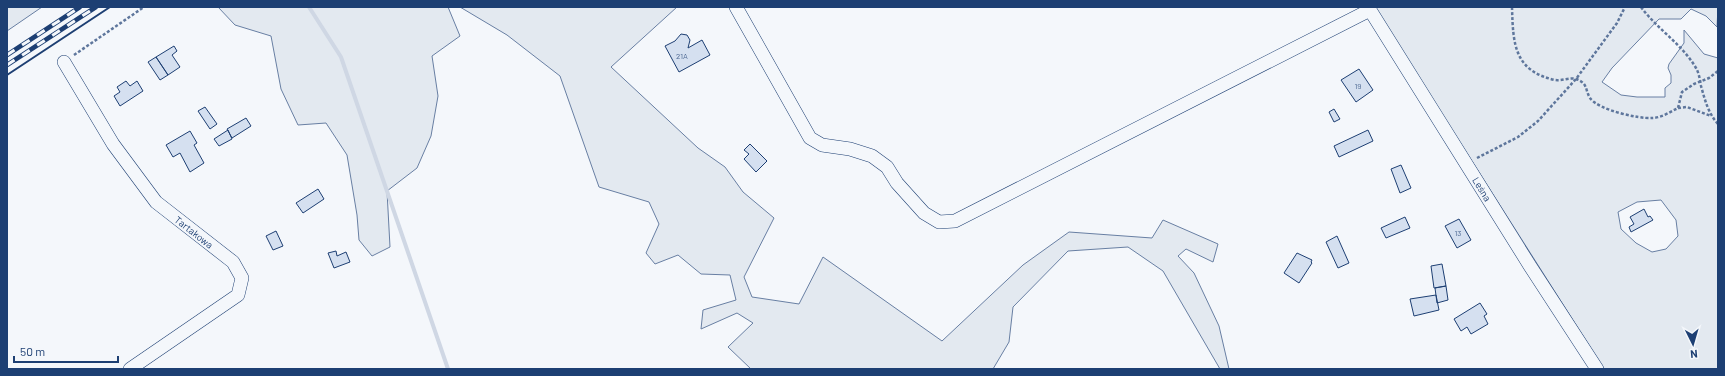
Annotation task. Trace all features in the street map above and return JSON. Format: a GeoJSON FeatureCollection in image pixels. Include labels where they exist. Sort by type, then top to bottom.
{"type":"FeatureCollection","features":[{"type":"Feature","properties":{"kind":"street"},"geometry":{"type":"LineString","coordinates":[[736,7],[810,138],[822,145],[850,149],[872,156],[887,168],[897,183],[924,213],[939,222],[955,221],[1370,8]]}},
{"type":"Feature","properties":{"kind":"street","name":"Leśna"},"geometry":{"type":"LineString","coordinates":[[1370,8],[1530,266],[1597,369]]}},
{"type":"Feature","properties":{"kind":"street","name":"Tartakowa"},"geometry":{"type":"LineString","coordinates":[[64,62],[113,144],[156,202],[234,262],[242,278],[238,295],[130,369]]}},
{"type":"Feature","properties":{"kind":"path"},"geometry":{"type":"LineString","coordinates":[[64,62],[144,7]]}},
{"type":"Feature","properties":{"kind":"path"},"geometry":{"type":"LineString","coordinates":[[1512,7],[1516,47],[1520,59],[1530,70],[1543,77],[1558,80],[1576,79],[1586,86],[1590,98],[1601,107],[1626,115],[1652,118],[1666,115],[1678,108],[1687,107],[1711,116]]}},
{"type":"Feature","properties":{"kind":"path"},"geometry":{"type":"LineString","coordinates":[[1466,164],[1518,137],[1538,121],[1576,79],[1617,23],[1625,7]]}},
{"type":"Feature","properties":{"kind":"path"},"geometry":{"type":"LineString","coordinates":[[1641,7],[1664,33],[1680,46],[1697,69],[1711,116],[1718,124]]}},
{"type":"Feature","properties":{"kind":"path"},"geometry":{"type":"LineString","coordinates":[[1678,108],[1682,92],[1718,72]]}},
{"type":"Feature","properties":{"kind":"shaded area"},"geometry":{"type":"Polygon","coordinates":[[[7,7],[42,7],[7,31],[7,7]]]}},
{"type":"Feature","properties":{"kind":"shaded area"},"geometry":{"type":"Polygon","coordinates":[[[218,7],[448,7],[460,36],[432,56],[438,96],[431,136],[417,168],[387,191],[390,247],[372,256],[359,240],[357,215],[347,155],[326,123],[298,125],[281,89],[271,36],[235,25],[218,7]]]}},
{"type":"Feature","properties":{"kind":"shaded area"},"geometry":{"type":"Polygon","coordinates":[[[460,7],[677,7],[611,67],[698,148],[725,167],[743,192],[774,218],[744,277],[752,297],[799,304],[823,257],[942,341],[1023,265],[1069,232],[1152,238],[1163,220],[1218,244],[1213,262],[1186,249],[1178,256],[1194,273],[1219,326],[1229,369],[1220,369],[1163,271],[1128,247],[1068,251],[1013,307],[1009,342],[993,369],[751,369],[728,347],[753,323],[737,313],[701,329],[703,310],[736,300],[730,275],[701,274],[678,255],[655,264],[646,253],[659,224],[649,202],[599,187],[560,76],[507,35],[460,7]]]}},
{"type":"Feature","properties":{"kind":"shaded area"},"geometry":{"type":"Polygon","coordinates":[[[1374,7],[1718,7],[1717,27],[1706,16],[1691,9],[1681,19],[1659,19],[1612,68],[1602,82],[1621,95],[1637,97],[1665,97],[1665,88],[1671,83],[1671,75],[1668,68],[1669,64],[1684,43],[1684,30],[1704,54],[1718,58],[1718,369],[1604,369],[1374,7]],[[1661,200],[1637,202],[1618,212],[1621,229],[1636,243],[1652,252],[1666,249],[1678,236],[1676,220],[1661,200]]]}},
{"type":"Feature","properties":{"kind":"building"},"geometry":{"type":"Polygon","coordinates":[[[681,34],[687,35],[690,40],[688,48],[702,40],[710,55],[679,72],[665,46],[675,41],[681,34]]]}},
{"type":"Feature","properties":{"kind":"building"},"geometry":{"type":"Polygon","coordinates":[[[174,46],[177,51],[172,55],[180,67],[168,75],[156,57],[174,46]]]}},
{"type":"Feature","properties":{"kind":"building"},"geometry":{"type":"Polygon","coordinates":[[[156,57],[168,75],[160,80],[148,62],[156,57]]]}},
{"type":"Feature","properties":{"kind":"building"},"geometry":{"type":"Polygon","coordinates":[[[1359,69],[1373,90],[1356,102],[1341,80],[1359,69]]]}},
{"type":"Feature","properties":{"kind":"building"},"geometry":{"type":"Polygon","coordinates":[[[126,81],[130,86],[137,81],[143,91],[120,106],[114,96],[120,92],[117,87],[126,81]]]}},
{"type":"Feature","properties":{"kind":"building"},"geometry":{"type":"Polygon","coordinates":[[[205,107],[217,124],[210,129],[198,111],[205,107]]]}},
{"type":"Feature","properties":{"kind":"building"},"geometry":{"type":"Polygon","coordinates":[[[1334,109],[1340,119],[1334,122],[1329,112],[1334,109]]]}},
{"type":"Feature","properties":{"kind":"building"},"geometry":{"type":"Polygon","coordinates":[[[246,118],[251,126],[232,138],[227,129],[246,118]]]}},
{"type":"Feature","properties":{"kind":"building"},"geometry":{"type":"Polygon","coordinates":[[[228,130],[232,139],[219,146],[214,139],[228,130]]]}},
{"type":"Feature","properties":{"kind":"building"},"geometry":{"type":"Polygon","coordinates":[[[1368,130],[1373,141],[1339,157],[1334,146],[1368,130]]]}},
{"type":"Feature","properties":{"kind":"building"},"geometry":{"type":"Polygon","coordinates":[[[190,131],[197,143],[194,145],[204,163],[190,172],[180,153],[173,157],[166,145],[190,131]]]}},
{"type":"Feature","properties":{"kind":"building"},"geometry":{"type":"Polygon","coordinates":[[[750,144],[767,161],[756,172],[744,159],[749,154],[744,150],[750,144]]]}},
{"type":"Feature","properties":{"kind":"building"},"geometry":{"type":"Polygon","coordinates":[[[1401,165],[1411,188],[1400,193],[1391,169],[1401,165]]]}},
{"type":"Feature","properties":{"kind":"building"},"geometry":{"type":"Polygon","coordinates":[[[318,189],[324,199],[303,213],[296,203],[318,189]]]}},
{"type":"Feature","properties":{"kind":"building"},"geometry":{"type":"Polygon","coordinates":[[[1644,209],[1648,217],[1650,216],[1653,220],[1631,232],[1629,227],[1634,224],[1630,217],[1644,209]]]}},
{"type":"Feature","properties":{"kind":"building"},"geometry":{"type":"Polygon","coordinates":[[[1405,217],[1410,228],[1386,238],[1381,228],[1405,217]]]}},
{"type":"Feature","properties":{"kind":"building"},"geometry":{"type":"Polygon","coordinates":[[[1459,219],[1471,240],[1457,248],[1445,226],[1459,219]]]}},
{"type":"Feature","properties":{"kind":"building"},"geometry":{"type":"Polygon","coordinates":[[[276,231],[283,246],[273,250],[266,236],[276,231]]]}},
{"type":"Feature","properties":{"kind":"building"},"geometry":{"type":"Polygon","coordinates":[[[1337,236],[1349,263],[1338,268],[1326,242],[1337,236]]]}},
{"type":"Feature","properties":{"kind":"building"},"geometry":{"type":"Polygon","coordinates":[[[336,251],[337,256],[346,252],[350,262],[334,268],[328,253],[336,251]]]}},
{"type":"Feature","properties":{"kind":"building"},"geometry":{"type":"Polygon","coordinates":[[[1297,253],[1312,260],[1312,263],[1299,283],[1284,273],[1297,253]]]}},
{"type":"Feature","properties":{"kind":"building"},"geometry":{"type":"Polygon","coordinates":[[[1442,264],[1446,286],[1434,288],[1431,266],[1442,264]]]}},
{"type":"Feature","properties":{"kind":"building"},"geometry":{"type":"Polygon","coordinates":[[[1446,286],[1448,300],[1437,303],[1435,288],[1446,286]]]}},
{"type":"Feature","properties":{"kind":"building"},"geometry":{"type":"Polygon","coordinates":[[[1436,295],[1439,310],[1414,316],[1410,299],[1436,295]]]}},
{"type":"Feature","properties":{"kind":"building"},"geometry":{"type":"Polygon","coordinates":[[[1480,303],[1487,314],[1484,316],[1488,324],[1471,334],[1467,327],[1461,331],[1454,319],[1480,303]]]}},
{"type":"Feature","properties":{"kind":"waterway"},"geometry":{"type":"LineString","coordinates":[[309,7],[341,57],[448,369]]}},
{"type":"Feature","properties":{"kind":"railway"},"geometry":{"type":"LineString","coordinates":[[7,55],[80,7]]}},
{"type":"Feature","properties":{"kind":"railway"},"geometry":{"type":"LineString","coordinates":[[7,65],[96,7]]}},
{"type":"Feature","properties":{"kind":"wall"},"geometry":{"type":"LineString","coordinates":[[7,75],[110,7]]}}]}
